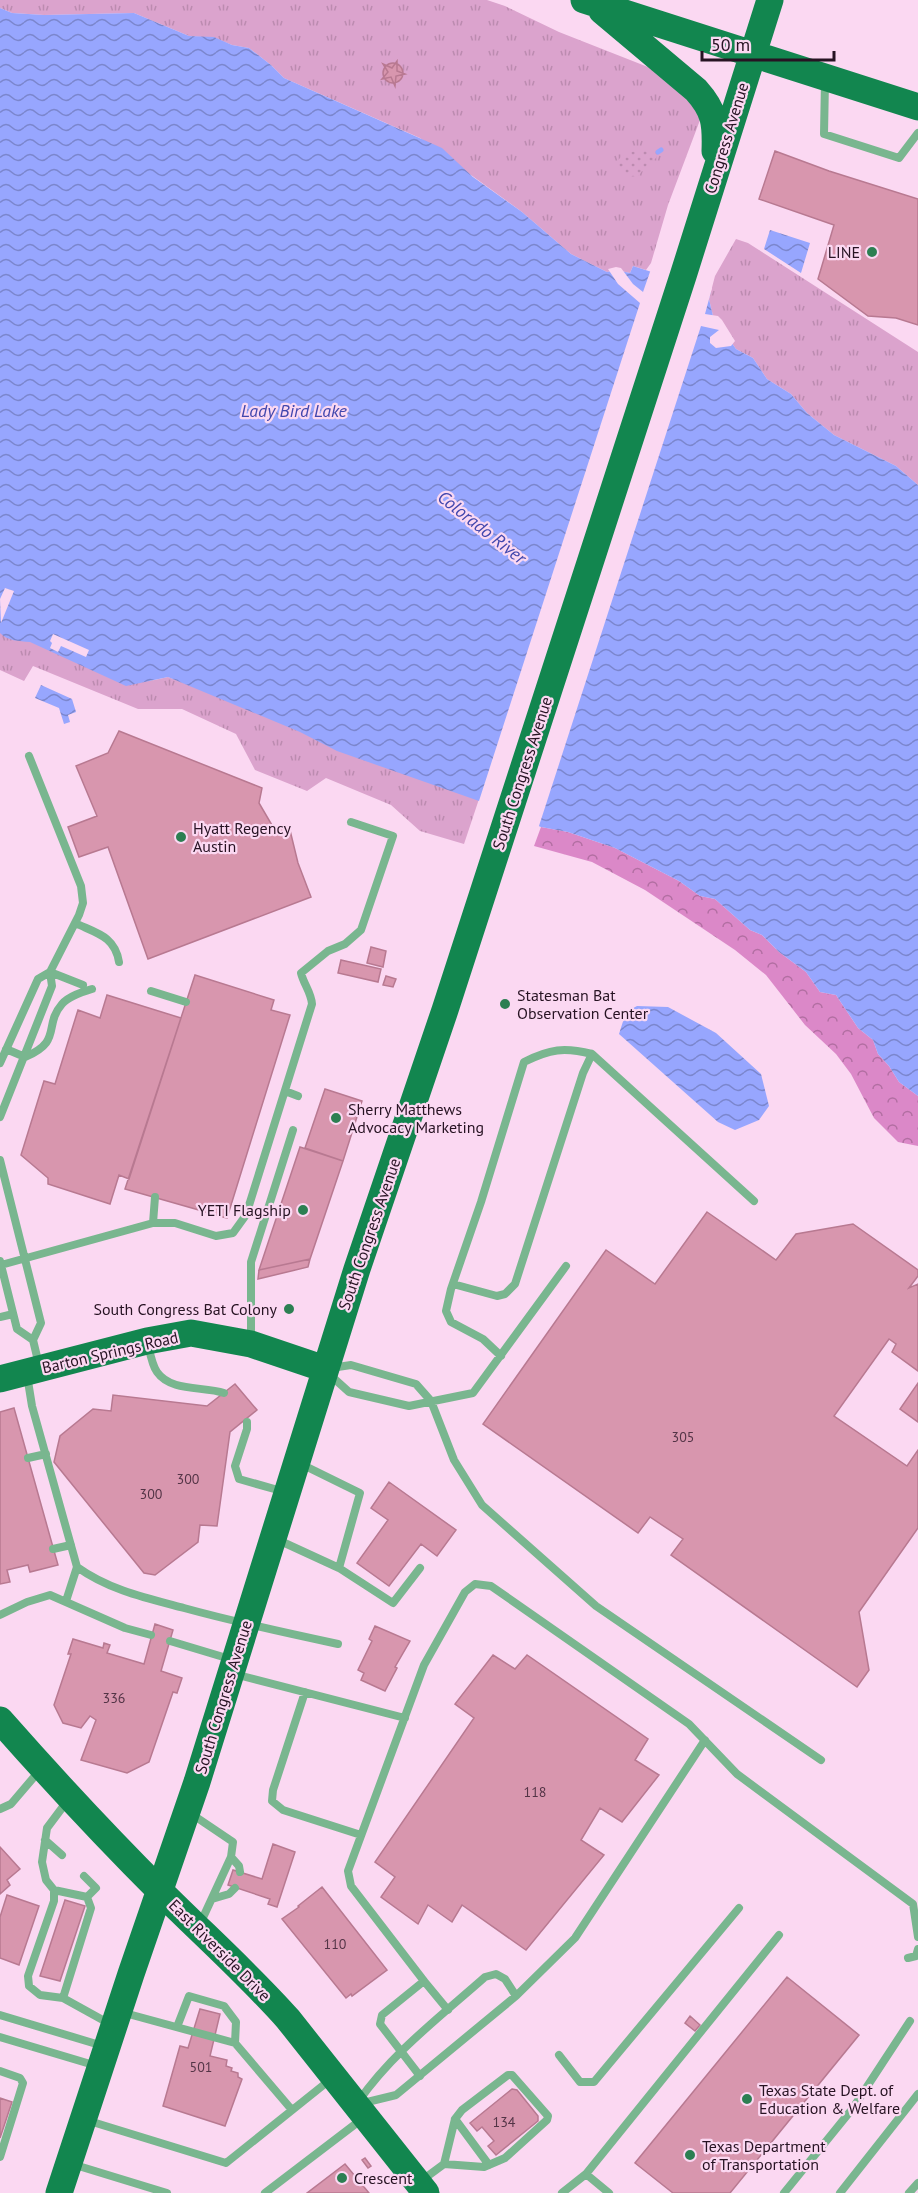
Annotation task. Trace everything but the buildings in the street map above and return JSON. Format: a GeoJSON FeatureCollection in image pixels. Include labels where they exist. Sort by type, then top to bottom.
{"type":"FeatureCollection","features":[{"type":"Feature","properties":{"kind":"main road","name":"Congress Avenue"},"geometry":{"type":"LineString","coordinates":[[683,276],[770,0]]}},
{"type":"Feature","properties":{"kind":"main road"},"geometry":{"type":"LineString","coordinates":[[589,2],[918,107]]}},
{"type":"Feature","properties":{"kind":"main road"},"geometry":{"type":"LineString","coordinates":[[589,2],[696,90],[709,104],[716,132],[714,177]]}},
{"type":"Feature","properties":{"kind":"main road","name":"South Congress Avenue"},"geometry":{"type":"LineString","coordinates":[[59,2193],[187,1811],[357,1269],[445,1010],[683,276]]}},
{"type":"Feature","properties":{"kind":"main road","name":"Barton Springs Road"},"geometry":{"type":"LineString","coordinates":[[0,1379],[147,1341],[191,1333],[251,1344],[325,1369]]}},
{"type":"Feature","properties":{"kind":"main road","name":"East Riverside Drive"},"geometry":{"type":"LineString","coordinates":[[0,1720],[42,1768],[160,1892],[264,1992],[334,2077],[356,2118],[422,2188]]}},
{"type":"Feature","properties":{"kind":"lane"},"geometry":{"type":"LineString","coordinates":[[825,78],[824,134],[899,158],[918,133]]}},
{"type":"Feature","properties":{"kind":"lane"},"geometry":{"type":"LineString","coordinates":[[0,1063],[38,979],[50,972],[83,903],[81,886],[29,756]]}},
{"type":"Feature","properties":{"kind":"lane"},"geometry":{"type":"LineString","coordinates":[[33,1340],[17,1329],[1,1263],[25,1259],[153,1223],[175,1223],[216,1236],[233,1233],[246,1215],[312,1004],[311,993],[305,987],[301,973],[327,951],[345,944],[361,930],[393,836],[351,822]]}},
{"type":"Feature","properties":{"kind":"lane"},"geometry":{"type":"LineString","coordinates":[[75,923],[105,937],[114,945],[119,962]]}},
{"type":"Feature","properties":{"kind":"lane"},"geometry":{"type":"LineString","coordinates":[[50,972],[83,985]]}},
{"type":"Feature","properties":{"kind":"lane"},"geometry":{"type":"LineString","coordinates":[[0,1117],[52,986],[50,972]]}},
{"type":"Feature","properties":{"kind":"lane"},"geometry":{"type":"LineString","coordinates":[[6,1049],[25,1057],[43,1048],[50,1039],[58,1011],[65,1001],[92,988]]}},
{"type":"Feature","properties":{"kind":"lane"},"geometry":{"type":"LineString","coordinates":[[151,991],[186,1002]]}},
{"type":"Feature","properties":{"kind":"lane"},"geometry":{"type":"LineString","coordinates":[[501,1356],[483,1339],[451,1322],[446,1311],[524,1062],[555,1050],[566,1049],[592,1054],[630,1087],[677,1134],[754,1201]]}},
{"type":"Feature","properties":{"kind":"lane"},"geometry":{"type":"LineString","coordinates":[[453,1284],[497,1296],[505,1294],[515,1284],[583,1073],[592,1054]]}},
{"type":"Feature","properties":{"kind":"lane"},"geometry":{"type":"LineString","coordinates":[[285,1091],[298,1096]]}},
{"type":"Feature","properties":{"kind":"lane"},"geometry":{"type":"LineString","coordinates":[[251,1344],[251,1262],[293,1130]]}},
{"type":"Feature","properties":{"kind":"lane"},"geometry":{"type":"LineString","coordinates":[[0,1160],[41,1323],[33,1340],[32,1406],[77,1567],[66,1601]]}},
{"type":"Feature","properties":{"kind":"lane"},"geometry":{"type":"LineString","coordinates":[[153,1223],[155,1197]]}},
{"type":"Feature","properties":{"kind":"lane"},"geometry":{"type":"LineString","coordinates":[[325,1369],[349,1392],[409,1406],[473,1394],[566,1266]]}},
{"type":"Feature","properties":{"kind":"lane"},"geometry":{"type":"LineString","coordinates":[[0,1317],[13,1314]]}},
{"type":"Feature","properties":{"kind":"lane"},"geometry":{"type":"LineString","coordinates":[[147,1341],[157,1372],[165,1380],[183,1386],[224,1393]]}},
{"type":"Feature","properties":{"kind":"lane"},"geometry":{"type":"LineString","coordinates":[[325,1369],[351,1365],[416,1384],[431,1401],[454,1460],[482,1505],[596,1606],[821,1761]]}},
{"type":"Feature","properties":{"kind":"lane"},"geometry":{"type":"LineString","coordinates":[[247,1422],[247,1429],[235,1466],[239,1479],[287,1492]]}},
{"type":"Feature","properties":{"kind":"lane"},"geometry":{"type":"LineString","coordinates":[[28,1458],[46,1454]]}},
{"type":"Feature","properties":{"kind":"lane"},"geometry":{"type":"LineString","coordinates":[[296,1462],[360,1493],[339,1568]]}},
{"type":"Feature","properties":{"kind":"lane"},"geometry":{"type":"LineString","coordinates":[[273,1538],[339,1568],[393,1603],[420,1568]]}},
{"type":"Feature","properties":{"kind":"lane"},"geometry":{"type":"LineString","coordinates":[[53,1549],[71,1545]]}},
{"type":"Feature","properties":{"kind":"lane"},"geometry":{"type":"LineString","coordinates":[[77,1567],[115,1589],[246,1624],[338,1644]]}},
{"type":"Feature","properties":{"kind":"lane"},"geometry":{"type":"LineString","coordinates":[[448,2010],[351,1886],[348,1871],[424,1665],[465,1592],[475,1584],[491,1586],[689,1724],[737,1774],[913,1904],[918,1937]]}},
{"type":"Feature","properties":{"kind":"lane"},"geometry":{"type":"LineString","coordinates":[[0,1604],[1,1614],[50,1595],[125,1628],[152,1635]]}},
{"type":"Feature","properties":{"kind":"lane"},"geometry":{"type":"LineString","coordinates":[[170,1641],[233,1667],[305,1692],[405,1718]]}},
{"type":"Feature","properties":{"kind":"lane"},"geometry":{"type":"LineString","coordinates":[[305,1692],[273,1790],[272,1801],[283,1810],[361,1835]]}},
{"type":"Feature","properties":{"kind":"lane"},"geometry":{"type":"LineString","coordinates":[[265,2193],[356,2118],[396,2095],[420,2076],[516,1996],[575,1938],[705,1740]]}},
{"type":"Feature","properties":{"kind":"lane"},"geometry":{"type":"LineString","coordinates":[[0,1809],[11,1804],[42,1768]]}},
{"type":"Feature","properties":{"kind":"lane"},"geometry":{"type":"LineString","coordinates":[[70,1798],[47,1828],[42,1862],[46,1880],[54,1890],[54,1901],[28,1976],[28,1986],[40,1995],[63,1998],[110,2038]]}},
{"type":"Feature","properties":{"kind":"lane"},"geometry":{"type":"LineString","coordinates":[[187,1811],[233,1842],[231,1857],[198,1928]]}},
{"type":"Feature","properties":{"kind":"lane"},"geometry":{"type":"LineString","coordinates":[[45,1840],[62,1855]]}},
{"type":"Feature","properties":{"kind":"lane"},"geometry":{"type":"LineString","coordinates":[[231,1857],[239,1866],[240,1872]]}},
{"type":"Feature","properties":{"kind":"lane"},"geometry":{"type":"LineString","coordinates":[[84,1876],[96,1888],[87,1897]]}},
{"type":"Feature","properties":{"kind":"lane"},"geometry":{"type":"LineString","coordinates":[[212,1899],[229,1894],[235,1888]]}},
{"type":"Feature","properties":{"kind":"lane"},"geometry":{"type":"LineString","coordinates":[[54,1890],[87,1897]]}},
{"type":"Feature","properties":{"kind":"lane"},"geometry":{"type":"LineString","coordinates":[[63,1998],[91,1908],[87,1897]]}},
{"type":"Feature","properties":{"kind":"lane"},"geometry":{"type":"LineString","coordinates":[[559,2055],[580,2082],[594,2082],[739,1908]]}},
{"type":"Feature","properties":{"kind":"lane"},"geometry":{"type":"LineString","coordinates":[[562,2193],[586,2174],[779,1935]]}},
{"type":"Feature","properties":{"kind":"lane"},"geometry":{"type":"LineString","coordinates":[[908,1958],[915,1956],[918,1949]]}},
{"type":"Feature","properties":{"kind":"lane"},"geometry":{"type":"LineString","coordinates":[[356,2118],[375,2077],[485,1977],[496,1974],[505,1979],[516,1996]]}},
{"type":"Feature","properties":{"kind":"lane"},"geometry":{"type":"LineString","coordinates":[[420,2076],[380,2024],[382,2015],[424,1981]]}},
{"type":"Feature","properties":{"kind":"lane"},"geometry":{"type":"LineString","coordinates":[[177,2027],[189,1996],[224,2006],[236,2022],[235,2043]]}},
{"type":"Feature","properties":{"kind":"lane"},"geometry":{"type":"LineString","coordinates":[[1,2018],[110,2038]]}},
{"type":"Feature","properties":{"kind":"lane"},"geometry":{"type":"LineString","coordinates":[[783,2193],[853,2108],[910,2021]]}},
{"type":"Feature","properties":{"kind":"lane"},"geometry":{"type":"LineString","coordinates":[[0,2037],[110,2038],[177,2027],[235,2043],[292,2110]]}},
{"type":"Feature","properties":{"kind":"lane"},"geometry":{"type":"LineString","coordinates":[[0,2071],[20,2078],[23,2083],[0,2157]]}},
{"type":"Feature","properties":{"kind":"lane"},"geometry":{"type":"LineString","coordinates":[[422,2188],[444,2164],[455,2119],[462,2110],[508,2075],[512,2075],[548,2116],[547,2120],[505,2158],[484,2167],[444,2164]]}},
{"type":"Feature","properties":{"kind":"lane"},"geometry":{"type":"LineString","coordinates":[[83,2119],[226,2163],[334,2077]]}},
{"type":"Feature","properties":{"kind":"lane"},"geometry":{"type":"LineString","coordinates":[[840,2193],[918,2094]]}},
{"type":"Feature","properties":{"kind":"lane"},"geometry":{"type":"LineString","coordinates":[[455,2119],[489,2165]]}},
{"type":"Feature","properties":{"kind":"lane"},"geometry":{"type":"LineString","coordinates":[[69,2163],[167,2193]]}},
{"type":"Feature","properties":{"kind":"lane"},"geometry":{"type":"LineString","coordinates":[[586,2174],[609,2193]]}},
{"type":"Feature","properties":{"kind":"lane"},"geometry":{"type":"LineString","coordinates":[[909,2193],[918,2183]]}},
{"type":"Feature","properties":{"kind":"green space"},"geometry":{"type":"Polygon","coordinates":[[[0,0],[487,0],[505,6],[559,32],[653,69],[694,101],[700,120],[668,205],[651,263],[646,270],[633,266],[630,273],[616,270],[607,272],[571,254],[522,212],[420,138],[284,78],[249,48],[232,45],[215,38],[189,36],[134,13],[44,15],[12,13],[0,8],[0,0]]]}},
{"type":"Feature","properties":{"kind":"green space"},"geometry":{"type":"Polygon","coordinates":[[[654,149],[658,152],[656,158],[638,176],[625,177],[618,171],[617,162],[624,155],[633,151],[654,149]]]}},
{"type":"Feature","properties":{"kind":"green space"},"geometry":{"type":"Polygon","coordinates":[[[736,239],[748,243],[918,352],[918,485],[896,466],[834,435],[807,413],[791,394],[767,379],[753,358],[736,349],[713,316],[709,299],[715,276],[736,239]]]}},
{"type":"Feature","properties":{"kind":"green space"},"geometry":{"type":"Polygon","coordinates":[[[0,626],[150,681],[168,677],[479,799],[464,844],[420,831],[391,805],[326,778],[307,791],[255,770],[236,734],[182,709],[138,709],[33,666],[24,681],[0,670],[0,626]]]}},
{"type":"Feature","properties":{"kind":"green space"},"geometry":{"type":"Polygon","coordinates":[[[541,827],[568,832],[615,848],[679,881],[700,896],[715,899],[750,930],[762,935],[779,952],[806,972],[820,992],[836,995],[858,1028],[873,1040],[878,1054],[899,1082],[918,1096],[918,1146],[898,1142],[874,1118],[851,1074],[836,1054],[805,1025],[766,975],[735,950],[645,890],[592,862],[534,846],[541,827]]]}},
{"type":"Feature","properties":{"kind":"water","name":"Lady Bird Lake"},"geometry":{"type":"Polygon","coordinates":[[[0,8],[12,13],[44,15],[134,13],[189,36],[214,37],[232,45],[249,48],[284,78],[442,148],[473,177],[522,212],[571,254],[607,272],[616,270],[630,273],[633,266],[711,291],[709,299],[713,316],[736,349],[753,358],[767,379],[791,394],[807,413],[834,435],[896,466],[918,485],[918,1096],[899,1082],[878,1054],[873,1040],[858,1028],[836,995],[820,992],[806,972],[779,952],[762,935],[750,930],[715,899],[700,896],[679,881],[615,848],[568,832],[541,827],[479,801],[337,751],[300,732],[168,677],[126,686],[30,642],[10,639],[0,633],[0,8]]]}},
{"type":"Feature","properties":{"kind":"water"},"geometry":{"type":"Polygon","coordinates":[[[770,230],[810,243],[801,273],[764,249],[770,230]]]}},
{"type":"Feature","properties":{"kind":"water"},"geometry":{"type":"Polygon","coordinates":[[[41,685],[72,699],[76,712],[68,715],[70,722],[64,724],[59,708],[35,698],[41,685]]]}},
{"type":"Feature","properties":{"kind":"water"},"geometry":{"type":"Polygon","coordinates":[[[637,1006],[668,1007],[716,1033],[761,1074],[769,1106],[759,1120],[735,1130],[718,1122],[619,1034],[626,1012],[637,1006]]]}},
{"type":"Feature","properties":{"kind":"pier"},"geometry":{"type":"Polygon","coordinates":[[[621,268],[633,284],[643,292],[651,269],[712,288],[705,314],[718,316],[735,341],[731,346],[716,348],[710,343],[710,337],[719,330],[701,326],[538,829],[478,804],[640,303],[618,284],[608,269],[621,268]]]}},
{"type":"Feature","properties":{"kind":"pier"},"geometry":{"type":"Polygon","coordinates":[[[5,588],[14,591],[1,623],[0,599],[5,588]]]}},
{"type":"Feature","properties":{"kind":"pier"},"geometry":{"type":"Polygon","coordinates":[[[53,634],[89,650],[86,657],[61,646],[58,652],[50,648],[53,634]]]}},
{"type":"Feature","properties":{"kind":"place","name":"LINE"},"geometry":{"type":"Point","coordinates":[872,252]}},
{"type":"Feature","properties":{"kind":"place","name":"Hyatt Regency Austin"},"geometry":{"type":"Point","coordinates":[181,837]}},
{"type":"Feature","properties":{"kind":"place","name":"Statesman Bat Observation Center"},"geometry":{"type":"Point","coordinates":[505,1004]}},
{"type":"Feature","properties":{"kind":"place","name":"Sherry Matthews Advocacy Marketing"},"geometry":{"type":"Point","coordinates":[336,1118]}},
{"type":"Feature","properties":{"kind":"place","name":"YETI Flagship"},"geometry":{"type":"Point","coordinates":[303,1210]}},
{"type":"Feature","properties":{"kind":"place","name":"South Congress Bat Colony"},"geometry":{"type":"Point","coordinates":[289,1309]}},
{"type":"Feature","properties":{"kind":"place","name":"Texas State Dept. of Education & Welfare"},"geometry":{"type":"Point","coordinates":[747,2099]}},
{"type":"Feature","properties":{"kind":"place","name":"Texas Department of Transportation"},"geometry":{"type":"Point","coordinates":[690,2155]}},
{"type":"Feature","properties":{"kind":"place","name":"Crescent"},"geometry":{"type":"Point","coordinates":[342,2178]}},
{"type":"Feature","properties":{"kind":"water label","name":"Colorado River"},"geometry":{"type":"Point","coordinates":[482,527]}}]}
